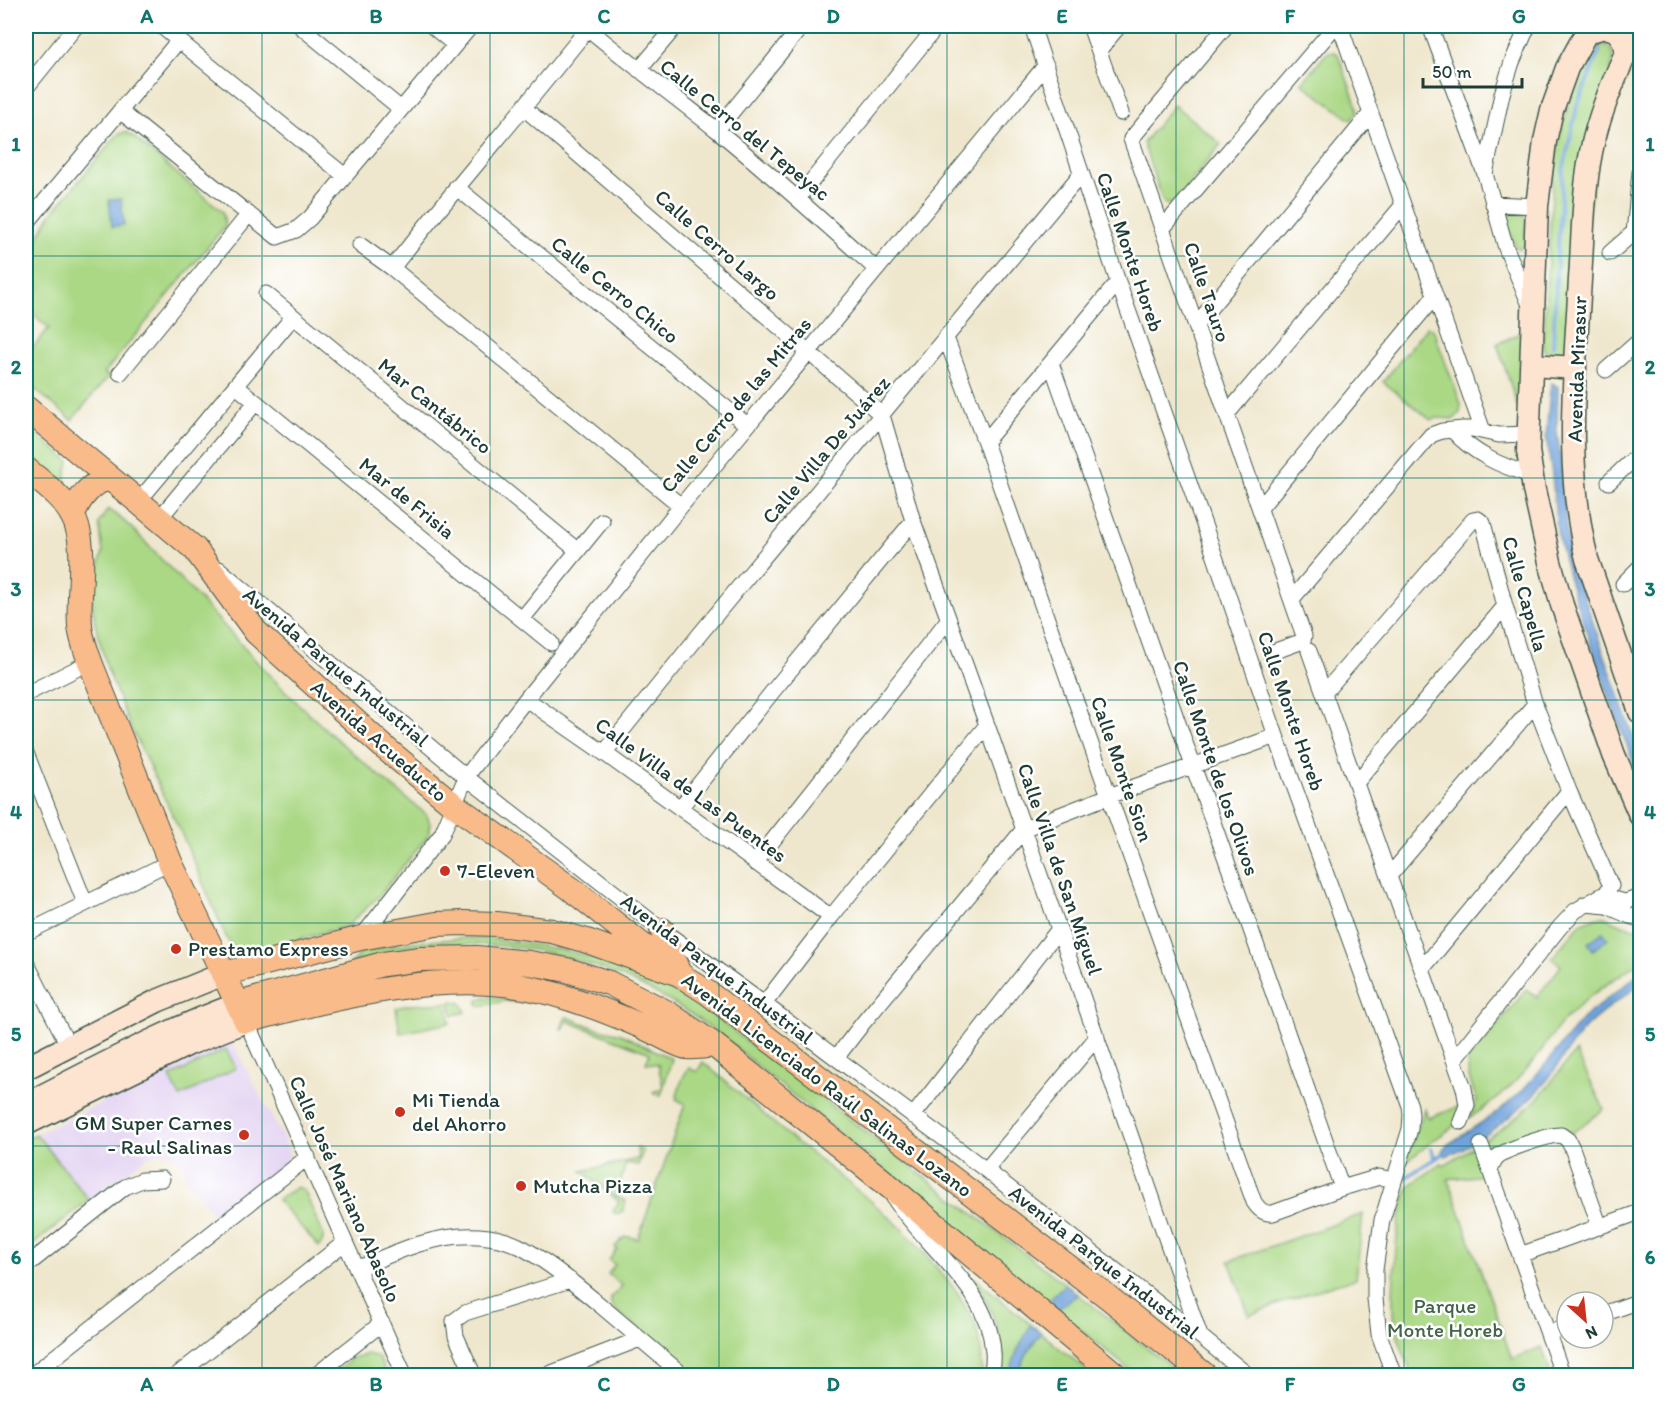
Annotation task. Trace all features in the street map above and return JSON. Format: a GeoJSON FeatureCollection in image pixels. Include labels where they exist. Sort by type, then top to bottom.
{"type":"FeatureCollection","features":[{"type":"Feature","properties":{"kind":"main road","name":"Avenida Acueducto"},"geometry":{"type":"LineString","coordinates":[[26,408],[195,549],[256,632],[378,742],[454,805],[570,888],[679,974]]}},
{"type":"Feature","properties":{"kind":"main road"},"geometry":{"type":"LineString","coordinates":[[57,496],[75,489],[80,483],[86,469],[86,458]]}},
{"type":"Feature","properties":{"kind":"main road"},"geometry":{"type":"LineString","coordinates":[[26,469],[57,496],[73,515],[80,538],[80,628],[90,662],[170,862],[242,1012]]}},
{"type":"Feature","properties":{"kind":"main road"},"geometry":{"type":"LineString","coordinates":[[73,515],[77,503],[90,488],[108,477]]}},
{"type":"Feature","properties":{"kind":"main road","name":"Avenida Licenciado Raúl Salinas Lozano"},"geometry":{"type":"LineString","coordinates":[[223,974],[361,938],[436,924],[464,923],[508,925],[552,931],[679,974],[708,993],[1070,1268],[1206,1376]]}},
{"type":"Feature","properties":{"kind":"main road"},"geometry":{"type":"LineString","coordinates":[[662,930],[679,974]]}},
{"type":"Feature","properties":{"kind":"main road"},"geometry":{"type":"LineString","coordinates":[[242,1012],[284,990],[298,977],[338,965],[361,938]]}},
{"type":"Feature","properties":{"kind":"main road","name":"Avenida Licenciado Raúl Salinas Lozano"},"geometry":{"type":"LineString","coordinates":[[284,990],[383,964],[420,958],[477,958],[530,963],[567,970],[609,983],[666,1012],[714,1045],[883,1181],[1117,1376]]}},
{"type":"Feature","properties":{"kind":"main road"},"geometry":{"type":"LineString","coordinates":[[242,1012],[307,1005],[370,992],[413,987],[467,982],[505,984],[533,988],[610,1013],[686,1047],[714,1045]]}},
{"type":"Feature","properties":{"kind":"street"},"geometry":{"type":"LineString","coordinates":[[26,88],[76,26]]}},
{"type":"Feature","properties":{"kind":"street"},"geometry":{"type":"LineString","coordinates":[[161,26],[345,176]]}},
{"type":"Feature","properties":{"kind":"street"},"geometry":{"type":"LineString","coordinates":[[300,26],[401,109]]}},
{"type":"Feature","properties":{"kind":"street"},"geometry":{"type":"LineString","coordinates":[[432,26],[455,45]]}},
{"type":"Feature","properties":{"kind":"street"},"geometry":{"type":"LineString","coordinates":[[120,111],[277,237],[296,230],[310,218],[471,26]]}},
{"type":"Feature","properties":{"kind":"street"},"geometry":{"type":"LineString","coordinates":[[639,70],[676,26]]}},
{"type":"Feature","properties":{"kind":"street"},"geometry":{"type":"LineString","coordinates":[[717,130],[802,26]]}},
{"type":"Feature","properties":{"kind":"street"},"geometry":{"type":"LineString","coordinates":[[798,198],[937,26]]}},
{"type":"Feature","properties":{"kind":"street","name":"Calle Monte Horeb"},"geometry":{"type":"LineString","coordinates":[[1032,26],[1118,282],[1276,736],[1411,1110],[1410,1129],[1382,1220],[1376,1257],[1375,1299],[1379,1334],[1394,1376]]}},
{"type":"Feature","properties":{"kind":"street"},"geometry":{"type":"LineString","coordinates":[[1090,26],[1121,113]]}},
{"type":"Feature","properties":{"kind":"street"},"geometry":{"type":"LineString","coordinates":[[1099,50],[1119,26]]}},
{"type":"Feature","properties":{"kind":"street","name":"Calle Tauro"},"geometry":{"type":"LineString","coordinates":[[1226,26],[1132,136],[1132,141],[1304,639],[1270,653]]}},
{"type":"Feature","properties":{"kind":"street"},"geometry":{"type":"LineString","coordinates":[[1163,228],[1335,26]]}},
{"type":"Feature","properties":{"kind":"street"},"geometry":{"type":"LineString","coordinates":[[1340,26],[1483,431]]}},
{"type":"Feature","properties":{"kind":"street"},"geometry":{"type":"LineString","coordinates":[[1485,174],[1502,94],[1512,62],[1528,26]]}},
{"type":"Feature","properties":{"kind":"street","name":"Avenida Mirasur"},"geometry":{"type":"LineString","coordinates":[[1639,26],[1631,53],[1600,119],[1590,164],[1575,368],[1573,460],[1581,535],[1597,588],[1641,712]]}},
{"type":"Feature","properties":{"kind":"street"},"geometry":{"type":"LineString","coordinates":[[392,268],[456,187],[524,108],[586,27]]}},
{"type":"Feature","properties":{"kind":"street","name":"Calle Cerro del Tepeyac"},"geometry":{"type":"LineString","coordinates":[[586,27],[717,130],[798,198],[876,269]]}},
{"type":"Feature","properties":{"kind":"street"},"geometry":{"type":"LineString","coordinates":[[1433,28],[1485,174],[1506,248],[1534,313]]}},
{"type":"Feature","properties":{"kind":"street"},"geometry":{"type":"LineString","coordinates":[[1631,53],[1624,40],[1615,31],[1604,28],[1588,30],[1567,68],[1552,110],[1545,141],[1537,207],[1528,434],[1530,470],[1550,562],[1574,642],[1614,755],[1641,815]]}},
{"type":"Feature","properties":{"kind":"street"},"geometry":{"type":"LineString","coordinates":[[26,224],[179,40]]}},
{"type":"Feature","properties":{"kind":"street","name":"Calle Cerro de las Mitras"},"geometry":{"type":"LineString","coordinates":[[361,938],[442,834],[466,777],[526,699],[747,425],[1046,65]]}},
{"type":"Feature","properties":{"kind":"street","name":"Calle Cerro Largo"},"geometry":{"type":"LineString","coordinates":[[524,108],[882,415]]}},
{"type":"Feature","properties":{"kind":"street"},"geometry":{"type":"LineString","coordinates":[[1196,324],[1371,113]]}},
{"type":"Feature","properties":{"kind":"street"},"geometry":{"type":"LineString","coordinates":[[1611,253],[1637,230],[1641,172]]}},
{"type":"Feature","properties":{"kind":"street","name":"Calle Villa De Juárez"},"geometry":{"type":"LineString","coordinates":[[604,753],[1081,174]]}},
{"type":"Feature","properties":{"kind":"street","name":"Calle Cerro Chico"},"geometry":{"type":"LineString","coordinates":[[456,187],[747,425]]}},
{"type":"Feature","properties":{"kind":"street"},"geometry":{"type":"LineString","coordinates":[[1493,204],[1537,207]]}},
{"type":"Feature","properties":{"kind":"street"},"geometry":{"type":"LineString","coordinates":[[1227,414],[1403,205]]}},
{"type":"Feature","properties":{"kind":"street"},"geometry":{"type":"LineString","coordinates":[[120,373],[249,214]]}},
{"type":"Feature","properties":{"kind":"street"},"geometry":{"type":"LineString","coordinates":[[360,245],[392,268],[681,506]]}},
{"type":"Feature","properties":{"kind":"street"},"geometry":{"type":"LineString","coordinates":[[985,442],[1118,282]]}},
{"type":"Feature","properties":{"kind":"street","name":"Mar Cantábrico"},"geometry":{"type":"LineString","coordinates":[[266,294],[578,551]]}},
{"type":"Feature","properties":{"kind":"street"},"geometry":{"type":"LineString","coordinates":[[1260,508],[1435,296]]}},
{"type":"Feature","properties":{"kind":"street"},"geometry":{"type":"LineString","coordinates":[[138,502],[293,317]]}},
{"type":"Feature","properties":{"kind":"street","name":"Calle Monte Sion"},"geometry":{"type":"LineString","coordinates":[[946,338],[985,442],[1254,1202],[1262,1211],[1274,1213],[1342,1188]]}},
{"type":"Feature","properties":{"kind":"street"},"geometry":{"type":"LineString","coordinates":[[1606,369],[1641,340]]}},
{"type":"Feature","properties":{"kind":"street","name":"Calle Monte de los Olivos"},"geometry":{"type":"LineString","coordinates":[[1051,363],[1342,1188]]}},
{"type":"Feature","properties":{"kind":"street"},"geometry":{"type":"LineString","coordinates":[[1532,365],[1575,368]]}},
{"type":"Feature","properties":{"kind":"street","name":"Mar de Frisia"},"geometry":{"type":"LineString","coordinates":[[236,386],[551,643]]}},
{"type":"Feature","properties":{"kind":"street"},"geometry":{"type":"LineString","coordinates":[[159,519],[255,402]]}},
{"type":"Feature","properties":{"kind":"street","name":"Calle Villa de San Miguel"},"geometry":{"type":"LineString","coordinates":[[882,415],[913,521],[1024,829],[1200,1336]]}},
{"type":"Feature","properties":{"kind":"street"},"geometry":{"type":"LineString","coordinates":[[1292,599],[1428,437],[1434,433],[1472,429],[1499,435],[1528,434]]}},
{"type":"Feature","properties":{"kind":"street"},"geometry":{"type":"LineString","coordinates":[[1452,430],[1471,449],[1509,468],[1530,470]]}},
{"type":"Feature","properties":{"kind":"street"},"geometry":{"type":"LineString","coordinates":[[1609,482],[1641,453]]}},
{"type":"Feature","properties":{"kind":"street","name":"Calle Capella"},"geometry":{"type":"LineString","coordinates":[[1324,693],[1473,520],[1478,519],[1484,523],[1505,606],[1535,704],[1569,791],[1610,882],[1610,888],[1602,896]]}},
{"type":"Feature","properties":{"kind":"street"},"geometry":{"type":"LineString","coordinates":[[522,619],[602,521]]}},
{"type":"Feature","properties":{"kind":"street"},"geometry":{"type":"LineString","coordinates":[[680,808],[913,521]]}},
{"type":"Feature","properties":{"kind":"street","name":"Avenida Parque Industrial"},"geometry":{"type":"LineString","coordinates":[[195,549],[466,777],[662,930],[986,1170],[1249,1376]]}},
{"type":"Feature","properties":{"kind":"street"},"geometry":{"type":"LineString","coordinates":[[1623,584],[1641,567]]}},
{"type":"Feature","properties":{"kind":"street"},"geometry":{"type":"LineString","coordinates":[[1356,783],[1505,606]]}},
{"type":"Feature","properties":{"kind":"street"},"geometry":{"type":"LineString","coordinates":[[755,863],[948,620]]}},
{"type":"Feature","properties":{"kind":"street"},"geometry":{"type":"LineString","coordinates":[[1309,651],[1454,1060],[1467,1101],[1461,1122]]}},
{"type":"Feature","properties":{"kind":"street"},"geometry":{"type":"LineString","coordinates":[[26,694],[90,662]]}},
{"type":"Feature","properties":{"kind":"street","name":"Calle Villa de Las Puentes"},"geometry":{"type":"LineString","coordinates":[[526,699],[831,916]]}},
{"type":"Feature","properties":{"kind":"street"},"geometry":{"type":"LineString","coordinates":[[1389,876],[1535,704]]}},
{"type":"Feature","properties":{"kind":"street"},"geometry":{"type":"LineString","coordinates":[[764,1004],[831,916],[987,725]]}},
{"type":"Feature","properties":{"kind":"street"},"geometry":{"type":"LineString","coordinates":[[836,1058],[1024,829],[1276,736]]}},
{"type":"Feature","properties":{"kind":"street"},"geometry":{"type":"LineString","coordinates":[[26,753],[85,903]]}},
{"type":"Feature","properties":{"kind":"street"},"geometry":{"type":"LineString","coordinates":[[1422,969],[1569,791]]}},
{"type":"Feature","properties":{"kind":"street"},"geometry":{"type":"LineString","coordinates":[[26,933],[170,862]]}},
{"type":"Feature","properties":{"kind":"street"},"geometry":{"type":"LineString","coordinates":[[1454,1060],[1575,911],[1602,896],[1625,902],[1641,897]]}},
{"type":"Feature","properties":{"kind":"street"},"geometry":{"type":"LineString","coordinates":[[1585,904],[1607,906],[1641,919]]}},
{"type":"Feature","properties":{"kind":"street"},"geometry":{"type":"LineString","coordinates":[[912,1116],[1059,929]]}},
{"type":"Feature","properties":{"kind":"street"},"geometry":{"type":"LineString","coordinates":[[26,963],[69,1047]]}},
{"type":"Feature","properties":{"kind":"street","name":"Avenida Licenciado Raúl Salinas Lozano"},"geometry":{"type":"LineString","coordinates":[[26,1068],[157,1001],[223,974]]}},
{"type":"Feature","properties":{"kind":"street"},"geometry":{"type":"LineString","coordinates":[[26,1104],[203,1017],[242,1012]]}},
{"type":"Feature","properties":{"kind":"street"},"geometry":{"type":"LineString","coordinates":[[26,1124],[189,1044],[242,1012]]}},
{"type":"Feature","properties":{"kind":"street","name":"Calle José Mariano Abasolo"},"geometry":{"type":"LineString","coordinates":[[242,1012],[405,1376]]}},
{"type":"Feature","properties":{"kind":"street"},"geometry":{"type":"LineString","coordinates":[[986,1170],[1097,1037]]}},
{"type":"Feature","properties":{"kind":"street"},"geometry":{"type":"LineString","coordinates":[[1490,1170],[1496,1159],[1503,1153],[1546,1137],[1561,1135],[1568,1140],[1572,1148],[1600,1227]]}},
{"type":"Feature","properties":{"kind":"street"},"geometry":{"type":"LineString","coordinates":[[1481,1145],[1563,1376]]}},
{"type":"Feature","properties":{"kind":"street"},"geometry":{"type":"LineString","coordinates":[[31,1376],[308,1157]]}},
{"type":"Feature","properties":{"kind":"street"},"geometry":{"type":"LineString","coordinates":[[1342,1188],[1379,1177],[1394,1180]]}},
{"type":"Feature","properties":{"kind":"street"},"geometry":{"type":"LineString","coordinates":[[26,1266],[125,1187],[142,1180],[162,1179]]}},
{"type":"Feature","properties":{"kind":"street"},"geometry":{"type":"LineString","coordinates":[[883,1181],[904,1214],[965,1283],[977,1302],[989,1329],[993,1352],[992,1376]]}},
{"type":"Feature","properties":{"kind":"street"},"geometry":{"type":"LineString","coordinates":[[1520,1255],[1641,1212]]}},
{"type":"Feature","properties":{"kind":"street"},"geometry":{"type":"LineString","coordinates":[[357,1269],[426,1242],[452,1237],[479,1236],[502,1240],[522,1247],[570,1280],[684,1376]]}},
{"type":"Feature","properties":{"kind":"street"},"geometry":{"type":"LineString","coordinates":[[176,1376],[344,1242]]}},
{"type":"Feature","properties":{"kind":"street"},"geometry":{"type":"LineString","coordinates":[[474,1376],[456,1336],[454,1321],[465,1313],[570,1280]]}},
{"type":"Feature","properties":{"kind":"street"},"geometry":{"type":"LineString","coordinates":[[1615,1310],[1641,1301]]}},
{"type":"Feature","properties":{"kind":"street"},"geometry":{"type":"LineString","coordinates":[[315,1376],[382,1323]]}},
{"type":"Feature","properties":{"kind":"street"},"geometry":{"type":"LineString","coordinates":[[1548,1333],[1555,1331]]}},
{"type":"Feature","properties":{"kind":"street"},"geometry":{"type":"LineString","coordinates":[[544,1376],[640,1339]]}},
{"type":"Feature","properties":{"kind":"shaded area"},"geometry":{"type":"Polygon","coordinates":[[[231,1041],[287,1145],[289,1157],[285,1165],[217,1218],[185,1178],[186,1171],[183,1164],[173,1156],[157,1153],[147,1157],[89,1200],[36,1134],[231,1041]]]}},
{"type":"Feature","properties":{"kind":"green space"},"geometry":{"type":"Polygon","coordinates":[[[1604,44],[1611,49],[1613,57],[1566,351],[1561,354],[1552,354],[1544,350],[1543,343],[1553,178],[1559,137],[1586,58],[1594,47],[1604,44]]]}},
{"type":"Feature","properties":{"kind":"green space"},"geometry":{"type":"Polygon","coordinates":[[[1329,52],[1338,54],[1357,107],[1357,112],[1351,120],[1302,83],[1329,52]]]}},
{"type":"Feature","properties":{"kind":"green space"},"geometry":{"type":"Polygon","coordinates":[[[1174,105],[1221,144],[1176,200],[1165,204],[1143,143],[1174,105]]]}},
{"type":"Feature","properties":{"kind":"green space"},"geometry":{"type":"Polygon","coordinates":[[[125,132],[223,212],[225,226],[104,373],[109,376],[72,420],[26,382],[26,356],[49,328],[26,308],[26,281],[34,267],[39,235],[52,213],[114,139],[125,132]]]}},
{"type":"Feature","properties":{"kind":"green space"},"geometry":{"type":"Polygon","coordinates":[[[1523,214],[1526,219],[1525,245],[1520,249],[1516,247],[1504,220],[1506,215],[1523,214]]]}},
{"type":"Feature","properties":{"kind":"green space"},"geometry":{"type":"Polygon","coordinates":[[[1427,327],[1433,329],[1461,404],[1460,413],[1454,419],[1431,420],[1383,382],[1427,327]]]}},
{"type":"Feature","properties":{"kind":"green space"},"geometry":{"type":"Polygon","coordinates":[[[1525,331],[1523,405],[1518,407],[1497,344],[1525,331]]]}},
{"type":"Feature","properties":{"kind":"green space"},"geometry":{"type":"Polygon","coordinates":[[[26,426],[69,461],[64,486],[26,454],[26,426]]]}},
{"type":"Feature","properties":{"kind":"green space"},"geometry":{"type":"Polygon","coordinates":[[[108,509],[136,532],[297,703],[360,760],[426,814],[430,825],[428,836],[379,896],[347,926],[250,953],[232,946],[227,939],[183,837],[127,719],[107,668],[95,623],[92,599],[103,552],[99,523],[108,509]]]}},
{"type":"Feature","properties":{"kind":"green space"},"geometry":{"type":"Polygon","coordinates":[[[1597,917],[1605,917],[1625,926],[1640,929],[1640,961],[1579,1006],[1561,1024],[1520,1077],[1496,1099],[1469,1118],[1477,1101],[1469,1077],[1467,1061],[1526,990],[1537,997],[1561,966],[1552,958],[1580,924],[1597,917]]]}},
{"type":"Feature","properties":{"kind":"green space"},"geometry":{"type":"Polygon","coordinates":[[[469,938],[518,942],[590,957],[637,974],[707,1011],[1182,1375],[1136,1375],[727,1040],[654,992],[615,974],[575,960],[533,950],[489,945],[432,946],[351,963],[362,952],[414,942],[469,938]]]}},
{"type":"Feature","properties":{"kind":"green space"},"geometry":{"type":"Polygon","coordinates":[[[485,997],[503,998],[515,1002],[505,1001],[478,1005],[478,1000],[485,997]]]}},
{"type":"Feature","properties":{"kind":"green space"},"geometry":{"type":"Polygon","coordinates":[[[453,1001],[461,1003],[466,1012],[453,1015],[450,1003],[453,1001]]]}},
{"type":"Feature","properties":{"kind":"green space"},"geometry":{"type":"Polygon","coordinates":[[[447,1003],[450,1023],[400,1033],[396,1008],[408,1005],[447,1003]]]}},
{"type":"Feature","properties":{"kind":"green space"},"geometry":{"type":"Polygon","coordinates":[[[567,1017],[595,1028],[621,1034],[672,1059],[661,1095],[653,1092],[663,1087],[658,1064],[646,1063],[650,1053],[567,1021],[561,1029],[567,1017]]]}},
{"type":"Feature","properties":{"kind":"green space"},"geometry":{"type":"Polygon","coordinates":[[[226,1049],[236,1068],[180,1097],[170,1077],[226,1049]]]}},
{"type":"Feature","properties":{"kind":"green space","name":"Parque Monte Horeb"},"geometry":{"type":"Polygon","coordinates":[[[1576,1052],[1604,1109],[1572,1133],[1558,1127],[1548,1128],[1498,1145],[1492,1152],[1485,1175],[1448,1179],[1512,1359],[1542,1347],[1551,1375],[1518,1375],[1517,1373],[1510,1376],[1412,1375],[1394,1323],[1393,1305],[1398,1230],[1409,1186],[1519,1115],[1541,1095],[1576,1052]]]}},
{"type":"Feature","properties":{"kind":"green space"},"geometry":{"type":"Polygon","coordinates":[[[703,1062],[789,1136],[872,1202],[921,1249],[956,1291],[975,1323],[981,1349],[982,1375],[696,1375],[613,1308],[611,1298],[622,1286],[608,1274],[615,1265],[609,1260],[617,1249],[615,1247],[623,1238],[638,1239],[685,1104],[676,1099],[681,1082],[689,1068],[697,1072],[703,1062]]]}},
{"type":"Feature","properties":{"kind":"green space"},"geometry":{"type":"Polygon","coordinates":[[[1461,1106],[1452,1128],[1404,1164],[1425,1109],[1428,1118],[1461,1106]]]}},
{"type":"Feature","properties":{"kind":"green space"},"geometry":{"type":"Polygon","coordinates":[[[36,1134],[89,1200],[26,1250],[26,1139],[36,1134]]]}},
{"type":"Feature","properties":{"kind":"green space"},"geometry":{"type":"Polygon","coordinates":[[[637,1147],[643,1151],[638,1165],[626,1163],[616,1196],[626,1201],[622,1212],[615,1214],[613,1211],[619,1202],[582,1171],[638,1159],[637,1147]]]}},
{"type":"Feature","properties":{"kind":"green space"},"geometry":{"type":"Polygon","coordinates":[[[297,1187],[304,1190],[323,1234],[319,1247],[277,1200],[297,1187]]]}},
{"type":"Feature","properties":{"kind":"green space"},"geometry":{"type":"Polygon","coordinates":[[[1363,1214],[1356,1279],[1335,1284],[1249,1315],[1229,1261],[1363,1214]]]}},
{"type":"Feature","properties":{"kind":"green space"},"geometry":{"type":"Polygon","coordinates":[[[975,1279],[1092,1375],[1002,1375],[1001,1349],[996,1325],[975,1279]]]}},
{"type":"Feature","properties":{"kind":"green space"},"geometry":{"type":"Polygon","coordinates":[[[367,1354],[378,1357],[387,1375],[333,1375],[353,1358],[367,1354]]]}},
{"type":"Feature","properties":{"kind":"water"},"geometry":{"type":"Polygon","coordinates":[[[121,199],[124,225],[112,227],[109,200],[121,199]]]}},
{"type":"Feature","properties":{"kind":"water"},"geometry":{"type":"Polygon","coordinates":[[[1552,383],[1558,387],[1557,431],[1563,476],[1566,528],[1571,551],[1589,611],[1640,755],[1640,779],[1576,601],[1557,531],[1546,436],[1552,383]]]}},
{"type":"Feature","properties":{"kind":"water"},"geometry":{"type":"Polygon","coordinates":[[[1603,932],[1608,939],[1593,950],[1588,943],[1603,932]]]}},
{"type":"Feature","properties":{"kind":"water"},"geometry":{"type":"Polygon","coordinates":[[[1640,973],[1640,985],[1586,1027],[1548,1079],[1527,1101],[1501,1124],[1473,1143],[1446,1156],[1442,1154],[1447,1145],[1496,1113],[1519,1094],[1583,1018],[1640,973]]]}},
{"type":"Feature","properties":{"kind":"water"},"geometry":{"type":"Polygon","coordinates":[[[1065,1284],[1078,1295],[1057,1311],[1048,1304],[1065,1284]]]}},
{"type":"Feature","properties":{"kind":"water"},"geometry":{"type":"Polygon","coordinates":[[[1031,1325],[1041,1333],[1029,1350],[1017,1375],[1009,1375],[1017,1351],[1031,1325]]]}},
{"type":"Feature","properties":{"kind":"waterway"},"geometry":{"type":"LineString","coordinates":[[1553,346],[1563,171],[1577,106],[1600,49]]}},
{"type":"Feature","properties":{"kind":"waterway"},"geometry":{"type":"LineString","coordinates":[[1431,1149],[1435,1159]]}},
{"type":"Feature","properties":{"kind":"waterway"},"geometry":{"type":"LineString","coordinates":[[1405,1178],[1444,1153]]}},
{"type":"Feature","properties":{"kind":"place","name":"7-Eleven"},"geometry":{"type":"Point","coordinates":[445,871]}},
{"type":"Feature","properties":{"kind":"place","name":"Prestamo Express"},"geometry":{"type":"Point","coordinates":[176,949]}},
{"type":"Feature","properties":{"kind":"place","name":"Mi Tienda del Ahorro"},"geometry":{"type":"Point","coordinates":[400,1112]}},
{"type":"Feature","properties":{"kind":"place","name":"GM Super Carnes - Raul Salinas"},"geometry":{"type":"Point","coordinates":[244,1135]}},
{"type":"Feature","properties":{"kind":"place","name":"Mutcha Pizza"},"geometry":{"type":"Point","coordinates":[521,1186]}}]}
